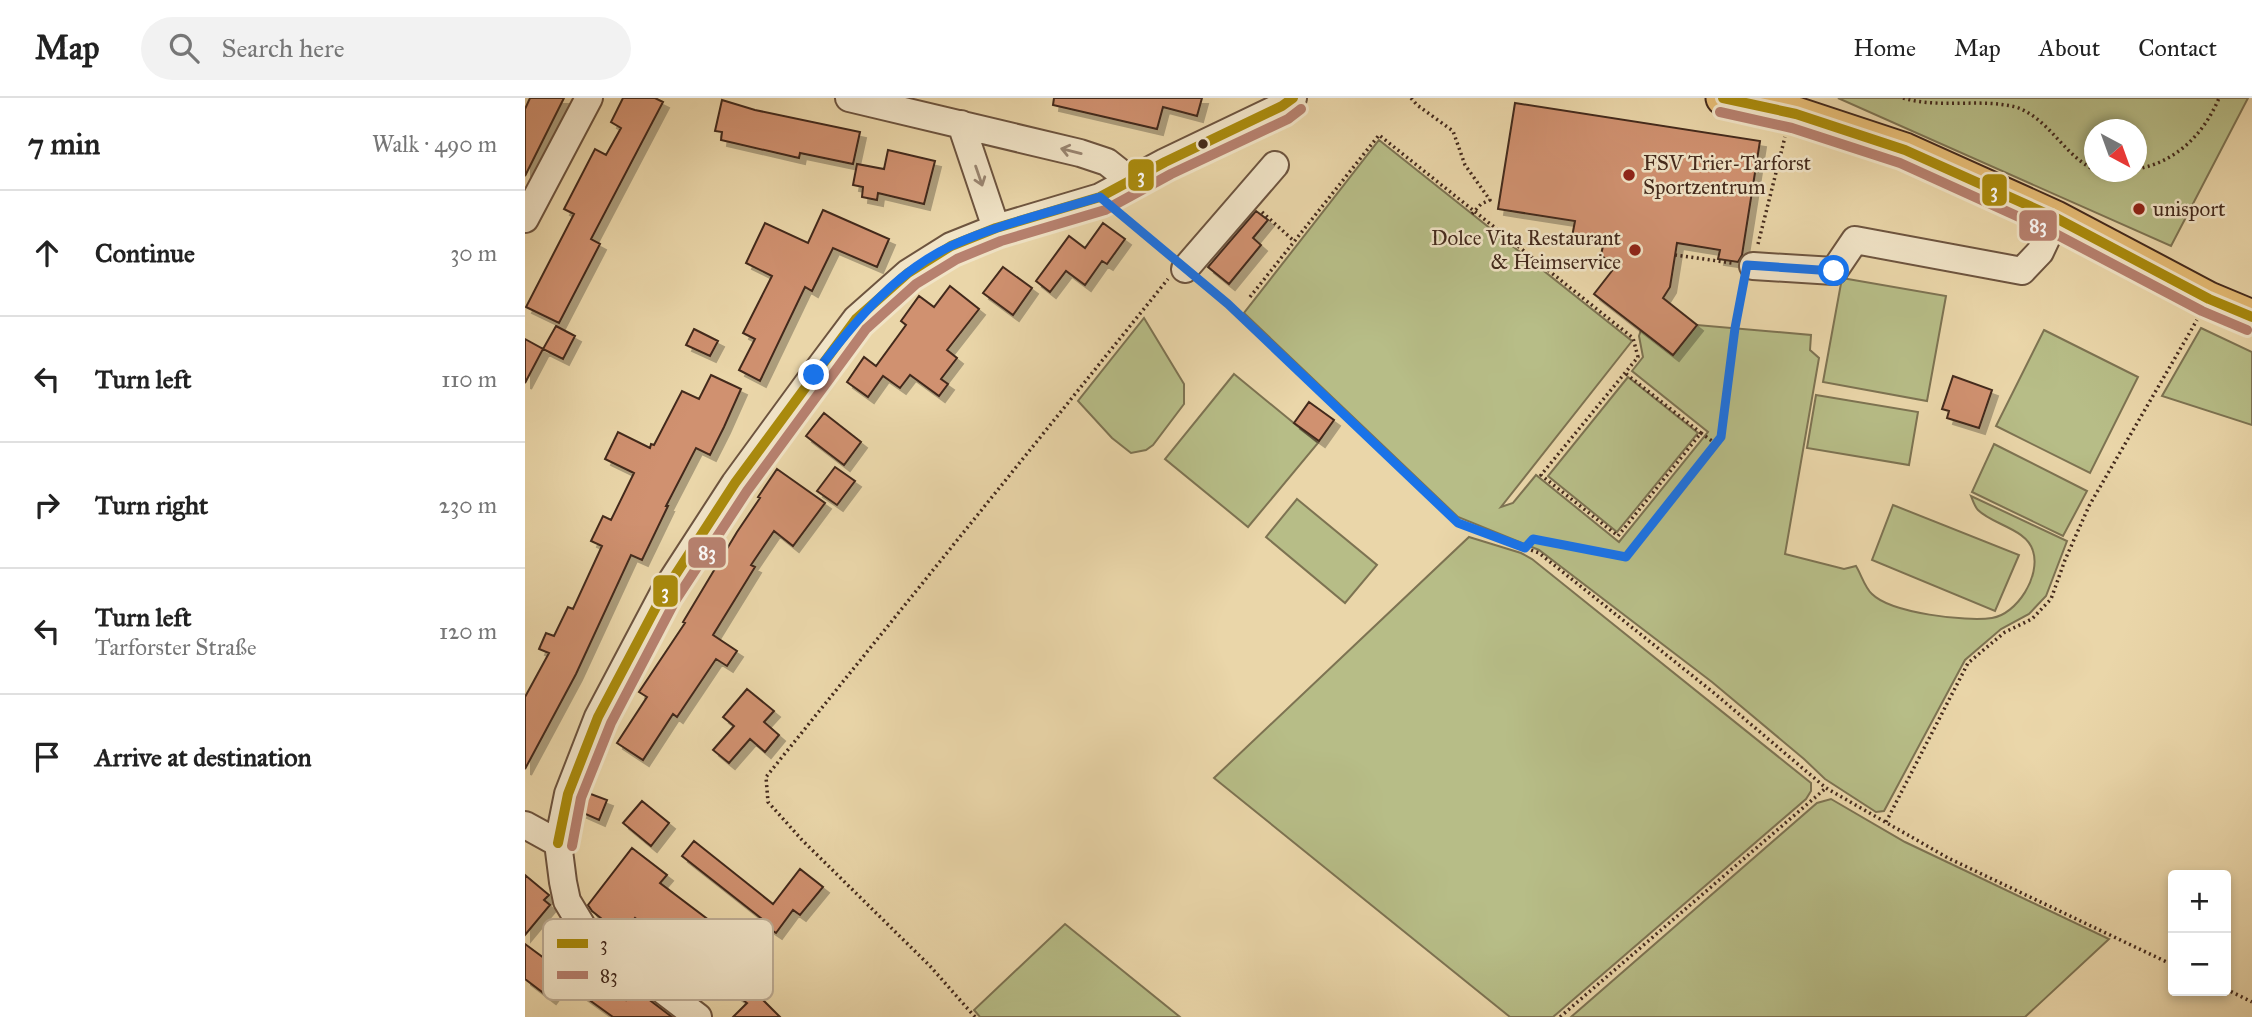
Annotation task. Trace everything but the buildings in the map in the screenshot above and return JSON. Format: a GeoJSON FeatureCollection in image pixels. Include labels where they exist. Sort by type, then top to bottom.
{"type":"FeatureCollection","features":[{"type":"Feature","properties":{"kind":"main road"},"geometry":{"type":"LineString","coordinates":[[1723,98],[1796,114],[1905,150],[2056,218],[2209,299],[2252,317]]}},
{"type":"Feature","properties":{"kind":"street"},"geometry":{"type":"LineString","coordinates":[[525,219],[589,98]]}},
{"type":"Feature","properties":{"kind":"street"},"geometry":{"type":"LineString","coordinates":[[849,98],[1080,153],[1107,162],[1131,181]]}},
{"type":"Feature","properties":{"kind":"street"},"geometry":{"type":"LineString","coordinates":[[578,919],[567,901],[558,843],[568,794],[598,717],[663,594],[735,482],[856,319],[908,273],[951,246],[996,228],[1100,197],[1165,162],[1252,121],[1283,100]]}},
{"type":"Feature","properties":{"kind":"street"},"geometry":{"type":"LineString","coordinates":[[961,124],[996,228]]}},
{"type":"Feature","properties":{"kind":"street"},"geometry":{"type":"LineString","coordinates":[[1182,267],[1275,165]]}},
{"type":"Feature","properties":{"kind":"street"},"geometry":{"type":"LineString","coordinates":[[1750,265],[1834,271],[1855,240],[2022,271],[2040,252],[2056,218]]}},
{"type":"Feature","properties":{"kind":"street"},"geometry":{"type":"LineString","coordinates":[[525,825],[558,843]]}},
{"type":"Feature","properties":{"kind":"street"},"geometry":{"type":"LineString","coordinates":[[676,1000],[698,1017]]}},
{"type":"Feature","properties":{"kind":"path"},"geometry":{"type":"LineString","coordinates":[[1411,98],[1453,131],[1465,165],[1490,200],[1481,204],[1473,213]]}},
{"type":"Feature","properties":{"kind":"path"},"geometry":{"type":"LineString","coordinates":[[1903,98],[1952,103],[1982,101],[2015,107],[2041,121],[2084,164]]}},
{"type":"Feature","properties":{"kind":"path"},"geometry":{"type":"LineString","coordinates":[[2147,166],[2164,160],[2188,145],[2208,120],[2219,98]]}},
{"type":"Feature","properties":{"kind":"path"},"geometry":{"type":"LineString","coordinates":[[1250,297],[1378,135],[1633,338],[1638,357],[1541,475],[1618,537],[1701,433]]}},
{"type":"Feature","properties":{"kind":"path"},"geometry":{"type":"LineString","coordinates":[[1525,548],[1533,539],[1626,557],[1721,437],[1735,328],[1785,137]]}},
{"type":"Feature","properties":{"kind":"path"},"geometry":{"type":"LineString","coordinates":[[1100,197],[1228,304],[1458,523],[1539,554],[1714,693],[1826,788],[1948,858],[2168,963]]}},
{"type":"Feature","properties":{"kind":"path"},"geometry":{"type":"LineString","coordinates":[[1266,215],[1294,241]]}},
{"type":"Feature","properties":{"kind":"path"},"geometry":{"type":"LineString","coordinates":[[1675,255],[1750,265]]}},
{"type":"Feature","properties":{"kind":"path"},"geometry":{"type":"LineString","coordinates":[[975,1017],[930,967],[768,803],[766,777],[1182,267]]}},
{"type":"Feature","properties":{"kind":"path"},"geometry":{"type":"LineString","coordinates":[[1886,822],[1968,663],[2005,632],[2032,619],[2051,599],[2089,506],[2209,299]]}},
{"type":"Feature","properties":{"kind":"path"},"geometry":{"type":"LineString","coordinates":[[1625,373],[1716,444]]}},
{"type":"Feature","properties":{"kind":"path"},"geometry":{"type":"LineString","coordinates":[[1560,1017],[1826,788]]}},
{"type":"Feature","properties":{"kind":"path"},"geometry":{"type":"LineString","coordinates":[[2231,992],[2252,1002]]}},
{"type":"Feature","properties":{"kind":"green space","name":"unisport"},"geometry":{"type":"Polygon","coordinates":[[[1838,98],[2248,98],[2171,246],[1838,98]]]}},
{"type":"Feature","properties":{"kind":"green space"},"geometry":{"type":"Polygon","coordinates":[[[1379,140],[1632,341],[1501,507],[1513,503],[1536,475],[1619,542],[1708,432],[1632,371],[1643,357],[1639,336],[1641,330],[1673,355],[1697,325],[1811,335],[1810,350],[1819,358],[1785,554],[1844,569],[1856,566],[1872,594],[1895,606],[1929,615],[1980,619],[2001,615],[2018,602],[2030,582],[2035,561],[2030,544],[2024,537],[1984,515],[1977,509],[1971,496],[2067,541],[2046,596],[2029,614],[2001,629],[1965,660],[1884,811],[1876,812],[1825,779],[1712,682],[1539,550],[1458,517],[1244,313],[1379,140]]]}},
{"type":"Feature","properties":{"kind":"green space"},"geometry":{"type":"Polygon","coordinates":[[[1842,278],[1946,296],[1927,401],[1823,382],[1842,278]]]}},
{"type":"Feature","properties":{"kind":"green space"},"geometry":{"type":"Polygon","coordinates":[[[1144,318],[1184,384],[1184,404],[1153,445],[1146,450],[1131,453],[1112,438],[1078,401],[1144,318]]]}},
{"type":"Feature","properties":{"kind":"green space"},"geometry":{"type":"Polygon","coordinates":[[[2201,328],[2252,352],[2252,425],[2162,396],[2201,328]]]}},
{"type":"Feature","properties":{"kind":"green space"},"geometry":{"type":"Polygon","coordinates":[[[2044,330],[2138,377],[2090,473],[1996,426],[2044,330]]]}},
{"type":"Feature","properties":{"kind":"green space"},"geometry":{"type":"Polygon","coordinates":[[[1234,374],[1318,443],[1248,527],[1165,459],[1234,374]]]}},
{"type":"Feature","properties":{"kind":"green space"},"geometry":{"type":"Polygon","coordinates":[[[1628,377],[1698,433],[1617,532],[1548,476],[1628,377]]]}},
{"type":"Feature","properties":{"kind":"green space"},"geometry":{"type":"Polygon","coordinates":[[[1816,395],[1918,412],[1909,465],[1807,448],[1816,395]]]}},
{"type":"Feature","properties":{"kind":"green space"},"geometry":{"type":"Polygon","coordinates":[[[1994,444],[2087,491],[2063,536],[1972,492],[1994,444]]]}},
{"type":"Feature","properties":{"kind":"green space"},"geometry":{"type":"Polygon","coordinates":[[[1297,499],[1377,565],[1345,603],[1266,537],[1297,499]]]}},
{"type":"Feature","properties":{"kind":"green space"},"geometry":{"type":"Polygon","coordinates":[[[1893,505],[2019,555],[1995,611],[1872,560],[1893,505]]]}},
{"type":"Feature","properties":{"kind":"green space"},"geometry":{"type":"Polygon","coordinates":[[[1469,537],[1532,559],[1811,783],[1811,791],[1806,799],[1553,1017],[1510,1017],[1214,778],[1469,537]]]}},
{"type":"Feature","properties":{"kind":"green space"},"geometry":{"type":"Polygon","coordinates":[[[1831,799],[1905,842],[2109,939],[2025,1017],[1571,1017],[1817,803],[1831,799]]]}},
{"type":"Feature","properties":{"kind":"green space"},"geometry":{"type":"Polygon","coordinates":[[[1065,924],[1180,1017],[980,1017],[974,1010],[1065,924]]]}},
{"type":"Feature","properties":{"kind":"transit line","name":"3"},"geometry":{"type":"LineString","coordinates":[[558,843],[568,794],[598,717],[663,594],[735,483],[856,319],[908,273],[951,246],[996,228],[1100,197],[1293,98]]}},
{"type":"Feature","properties":{"kind":"transit line","name":"3"},"geometry":{"type":"LineString","coordinates":[[1723,98],[1796,114],[1905,150],[2056,218],[2209,299],[2252,317]]}},
{"type":"Feature","properties":{"kind":"transit line","name":"83"},"geometry":{"type":"LineString","coordinates":[[572,846],[581,798],[611,723],[675,601],[747,491],[866,329],[916,284],[957,259],[1001,241],[1105,210],[1171,174],[1288,119],[1301,109]]}},
{"type":"Feature","properties":{"kind":"transit line","name":"83"},"geometry":{"type":"LineString","coordinates":[[1720,112],[1792,128],[1900,163],[2050,231],[2202,311],[2247,330]]}},
{"type":"Feature","properties":{"kind":"place","name":"FSV Trier-Tarforst Sportzentrum"},"geometry":{"type":"Point","coordinates":[1629,175]}},
{"type":"Feature","properties":{"kind":"place","name":"unisport"},"geometry":{"type":"Point","coordinates":[2139,209]}},
{"type":"Feature","properties":{"kind":"place","name":"Dolce Vita Restaurant & Heimservice"},"geometry":{"type":"Point","coordinates":[1635,250]}},
{"type":"Feature","properties":{"kind":"route"},"geometry":{"type":"LineString","coordinates":[[814,375],[856,319],[908,273],[951,246],[996,228],[1100,197],[1228,304],[1458,523],[1468,529],[1525,548],[1533,539],[1626,557],[1721,437],[1735,328],[1747,265],[1834,271]]}}]}
